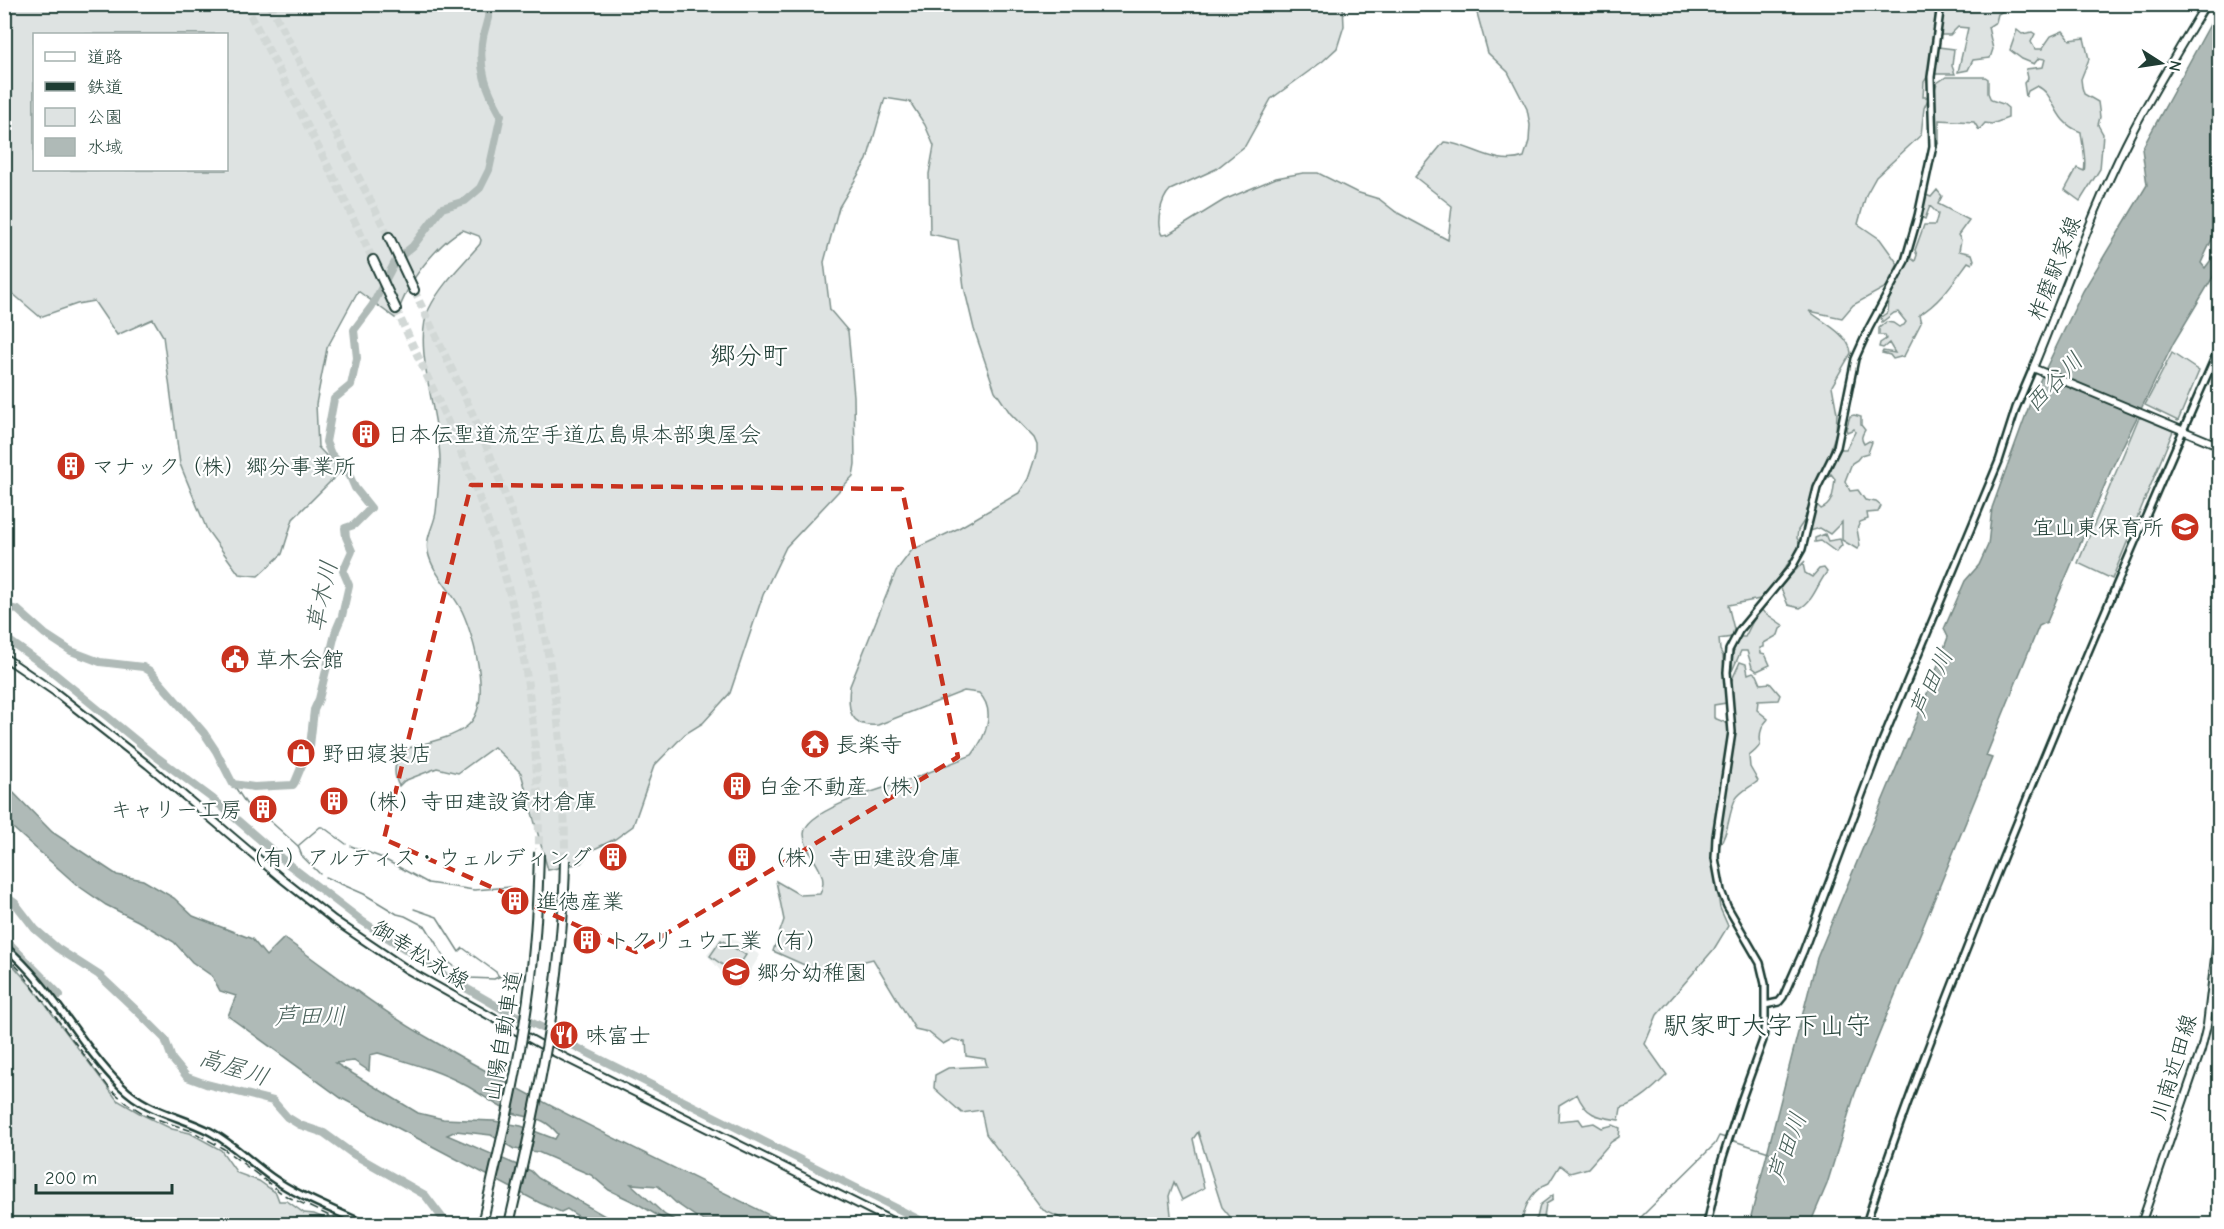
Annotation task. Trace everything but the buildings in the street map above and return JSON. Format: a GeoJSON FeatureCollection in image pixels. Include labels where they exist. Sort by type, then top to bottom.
{"type":"FeatureCollection","features":[{"type":"Feature","properties":{"kind":"highway"},"geometry":{"type":"LineString","coordinates":[[389,237],[414,290]]}},
{"type":"Feature","properties":{"kind":"highway"},"geometry":{"type":"LineString","coordinates":[[373,260],[396,309]]}},
{"type":"Feature","properties":{"kind":"highway","name":"山陽自動車道"},"geometry":{"type":"LineString","coordinates":[[482,1224],[511,1098],[527,1006],[537,916],[539,852]]}},
{"type":"Feature","properties":{"kind":"highway","name":"山陽自動車道"},"geometry":{"type":"LineString","coordinates":[[509,1224],[538,1097],[551,1023],[562,933],[565,860]]}},
{"type":"Feature","properties":{"kind":"main road","name":"柞磨駅家線"},"geometry":{"type":"LineString","coordinates":[[2034,368],[2098,204],[2126,144],[2148,101],[2206,4]]}},
{"type":"Feature","properties":{"kind":"main road"},"geometry":{"type":"LineString","coordinates":[[2034,368],[2220,446]]}},
{"type":"Feature","properties":{"kind":"main road","name":"御幸松永線"},"geometry":{"type":"LineString","coordinates":[[4,657],[55,692],[148,765],[280,878],[334,920],[408,970],[552,1051],[898,1224]]}},
{"type":"Feature","properties":{"kind":"main road","name":"川南近田線"},"geometry":{"type":"LineString","coordinates":[[2141,1224],[2201,1050],[2207,1025],[2220,916]]}},
{"type":"Feature","properties":{"kind":"street"},"geometry":{"type":"LineString","coordinates":[[1707,1224],[1725,1153],[1763,1040],[1765,1005],[1765,984],[1760,963],[1727,906],[1721,891],[1715,858],[1716,837],[1732,732],[1727,672],[1729,650],[1739,631],[1792,567],[1802,549],[1817,488],[1837,447],[1855,359],[1905,261],[1918,216],[1933,146],[1931,77],[1941,4]]}},
{"type":"Feature","properties":{"kind":"street"},"geometry":{"type":"LineString","coordinates":[[1866,1224],[1891,1145],[2025,802],[2180,430],[2220,346]]}},
{"type":"Feature","properties":{"kind":"street"},"geometry":{"type":"LineString","coordinates":[[1765,1005],[1779,1002],[1783,997],[1803,952],[1881,744],[1999,461],[2016,408],[2034,368]]}},
{"type":"Feature","properties":{"kind":"street"},"geometry":{"type":"LineString","coordinates":[[4,946],[43,985],[104,1067],[130,1094],[153,1109],[208,1131],[226,1141],[281,1183],[364,1224]]}},
{"type":"Feature","properties":{"kind":"highlighted area"},"geometry":{"type":"Polygon","coordinates":[[[471,485],[902,489],[958,757],[636,952],[384,839],[471,485]]]}},
{"type":"Feature","properties":{"kind":"shaded area","name":"郷分幼稚園"},"geometry":{"type":"Polygon","coordinates":[[[724,933],[760,955],[737,990],[707,955],[724,933]]]}},
{"type":"Feature","properties":{"kind":"green space"},"geometry":{"type":"Polygon","coordinates":[[[560,4],[574,9],[577,4],[1343,5],[1344,26],[1337,48],[1271,99],[1245,146],[1216,169],[1170,190],[1160,212],[1159,225],[1162,235],[1169,234],[1224,200],[1276,178],[1318,173],[1356,192],[1379,199],[1396,212],[1448,240],[1452,206],[1415,177],[1444,142],[1493,157],[1514,159],[1524,157],[1529,141],[1530,125],[1527,109],[1508,72],[1488,53],[1477,13],[1479,5],[1937,5],[1929,74],[1924,82],[1923,97],[1929,97],[1924,108],[1921,135],[1876,177],[1866,195],[1858,224],[1880,239],[1898,264],[1886,287],[1853,305],[1842,318],[1809,311],[1846,340],[1851,353],[1832,386],[1837,413],[1836,432],[1828,458],[1815,485],[1806,518],[1798,530],[1797,538],[1801,545],[1760,599],[1728,605],[1734,629],[1732,637],[1719,639],[1723,656],[1726,703],[1714,705],[1714,718],[1729,724],[1712,854],[1720,908],[1728,926],[1714,949],[1657,1015],[1645,1044],[1667,1075],[1640,1098],[1621,1108],[1619,1120],[1605,1118],[1589,1111],[1577,1094],[1559,1105],[1558,1121],[1579,1119],[1583,1125],[1594,1123],[1602,1128],[1613,1125],[1620,1128],[1619,1137],[1611,1142],[1588,1168],[1570,1173],[1560,1165],[1549,1183],[1534,1193],[1525,1209],[1522,1221],[1531,1223],[1537,1218],[1540,1205],[1553,1195],[1553,1200],[1546,1204],[1543,1224],[1236,1224],[1222,1207],[1198,1132],[1193,1139],[1204,1188],[1182,1200],[1174,1182],[1169,1196],[1172,1224],[1074,1224],[1043,1210],[986,1134],[981,1110],[962,1113],[934,1088],[935,1075],[948,1068],[987,1066],[985,1059],[966,1056],[965,1042],[952,1039],[943,1044],[928,1032],[915,1029],[873,959],[820,972],[773,951],[784,920],[776,881],[800,895],[820,894],[823,886],[823,878],[805,842],[804,834],[808,825],[833,807],[972,755],[981,741],[988,716],[984,700],[979,693],[964,691],[878,725],[869,725],[861,724],[852,716],[849,703],[850,686],[896,571],[912,550],[957,529],[1019,493],[1028,479],[1037,452],[1034,438],[1010,413],[995,391],[974,329],[964,287],[958,240],[930,234],[929,174],[934,146],[925,125],[910,102],[885,98],[867,160],[839,207],[824,262],[830,310],[848,331],[854,396],[855,464],[853,476],[786,547],[763,595],[730,693],[703,723],[685,734],[654,766],[633,826],[615,839],[590,851],[581,863],[548,870],[521,773],[494,747],[458,773],[437,768],[404,781],[399,786],[395,772],[402,750],[460,731],[474,717],[479,704],[479,671],[472,637],[462,611],[430,560],[427,547],[436,512],[440,462],[423,342],[424,324],[429,309],[446,283],[480,244],[479,236],[463,230],[441,246],[415,277],[395,318],[358,291],[327,348],[316,404],[318,447],[341,471],[293,519],[282,554],[258,576],[239,574],[207,530],[180,464],[163,336],[153,319],[117,335],[94,301],[77,304],[40,317],[5,287],[5,253],[10,227],[5,223],[5,5],[560,4]]]}},
{"type":"Feature","properties":{"kind":"green space"},"geometry":{"type":"Polygon","coordinates":[[[1943,5],[2011,5],[1998,14],[1996,22],[1988,27],[1993,49],[1990,58],[1973,60],[1968,70],[1958,72],[1968,28],[1958,27],[1950,35],[1939,35],[1943,5]]]}},
{"type":"Feature","properties":{"kind":"green space"},"geometry":{"type":"Polygon","coordinates":[[[2017,30],[2022,34],[2032,32],[2035,34],[2031,42],[2035,49],[2042,49],[2051,36],[2063,31],[2070,40],[2084,38],[2089,59],[2081,79],[2082,87],[2084,94],[2098,102],[2100,117],[2098,125],[2103,134],[2100,169],[2080,201],[2065,190],[2077,168],[2084,171],[2085,157],[2081,132],[2064,121],[2048,95],[2037,86],[2028,91],[2026,97],[2024,83],[2028,78],[2026,69],[2043,67],[2045,59],[2039,58],[2034,64],[2010,50],[2017,30]]]}},
{"type":"Feature","properties":{"kind":"green space"},"geometry":{"type":"Polygon","coordinates":[[[1938,47],[1954,49],[1952,66],[1955,74],[1934,74],[1938,47]]]}},
{"type":"Feature","properties":{"kind":"green space"},"geometry":{"type":"Polygon","coordinates":[[[1946,77],[1985,77],[1988,79],[1988,93],[1991,100],[2008,108],[2008,118],[1992,124],[1985,123],[1979,130],[1974,122],[1939,120],[1939,142],[1936,148],[1933,96],[1937,83],[1946,77]]]}},
{"type":"Feature","properties":{"kind":"green space"},"geometry":{"type":"Polygon","coordinates":[[[1937,190],[1942,196],[1938,204],[1969,220],[1958,235],[1961,240],[1959,251],[1972,254],[1974,260],[1972,264],[1968,262],[1940,298],[1919,315],[1921,323],[1904,356],[1893,359],[1890,355],[1882,353],[1883,351],[1895,353],[1889,343],[1883,348],[1879,347],[1880,343],[1886,339],[1885,335],[1879,335],[1879,328],[1886,322],[1899,327],[1906,322],[1898,312],[1882,322],[1881,317],[1888,312],[1889,300],[1909,257],[1915,261],[1917,255],[1915,250],[1924,225],[1935,225],[1938,214],[1930,206],[1925,219],[1921,217],[1926,195],[1931,197],[1937,190]]]}},
{"type":"Feature","properties":{"kind":"green space"},"geometry":{"type":"Polygon","coordinates":[[[2172,353],[2199,371],[2178,421],[2145,405],[2172,353]]]}},
{"type":"Feature","properties":{"kind":"green space"},"geometry":{"type":"Polygon","coordinates":[[[1850,416],[1861,417],[1861,425],[1865,430],[1862,437],[1864,444],[1872,442],[1868,453],[1861,455],[1852,463],[1845,481],[1850,491],[1858,490],[1865,500],[1876,502],[1881,506],[1878,512],[1867,513],[1868,519],[1860,522],[1857,529],[1860,546],[1857,549],[1842,540],[1842,522],[1830,534],[1820,528],[1810,531],[1816,504],[1821,509],[1832,497],[1835,479],[1831,474],[1825,481],[1824,479],[1839,449],[1846,449],[1855,432],[1854,429],[1847,432],[1846,429],[1850,416]]]}},
{"type":"Feature","properties":{"kind":"green space"},"geometry":{"type":"Polygon","coordinates":[[[2139,417],[2173,431],[2112,579],[2078,563],[2139,417]]]}},
{"type":"Feature","properties":{"kind":"green space"},"geometry":{"type":"Polygon","coordinates":[[[1825,534],[1828,541],[1840,539],[1842,545],[1836,552],[1821,541],[1815,542],[1815,538],[1825,534]]]}},
{"type":"Feature","properties":{"kind":"green space"},"geometry":{"type":"Polygon","coordinates":[[[1805,561],[1803,564],[1805,573],[1812,577],[1819,569],[1824,568],[1827,572],[1812,597],[1800,608],[1788,605],[1780,586],[1805,561]]]}},
{"type":"Feature","properties":{"kind":"green space"},"geometry":{"type":"Polygon","coordinates":[[[1761,610],[1784,626],[1778,635],[1760,648],[1770,665],[1757,671],[1752,667],[1747,651],[1741,651],[1732,671],[1732,655],[1739,637],[1745,637],[1761,610]]]}},
{"type":"Feature","properties":{"kind":"green space"},"geometry":{"type":"Polygon","coordinates":[[[1740,662],[1746,664],[1748,674],[1753,672],[1757,675],[1761,684],[1770,683],[1780,695],[1778,700],[1758,701],[1757,710],[1768,719],[1760,733],[1760,745],[1749,756],[1750,767],[1758,781],[1735,800],[1725,835],[1719,846],[1735,724],[1731,682],[1740,662]]]}},
{"type":"Feature","properties":{"kind":"green space"},"geometry":{"type":"Polygon","coordinates":[[[721,940],[746,955],[734,973],[710,956],[721,940]]]}},
{"type":"Feature","properties":{"kind":"green space"},"geometry":{"type":"Polygon","coordinates":[[[5,956],[32,987],[117,1100],[172,1129],[190,1133],[221,1150],[237,1173],[259,1181],[276,1193],[279,1201],[287,1201],[304,1213],[314,1214],[339,1224],[5,1224],[5,956]]]}},
{"type":"Feature","properties":{"kind":"water","name":"西谷川"},"geometry":{"type":"Polygon","coordinates":[[[2219,8],[2219,224],[2201,263],[2205,268],[2219,249],[2219,267],[2174,342],[2112,468],[2047,622],[2039,626],[1986,756],[1992,758],[1855,1093],[1827,1184],[1810,1224],[1749,1224],[1817,958],[1931,684],[1948,637],[1944,629],[1965,581],[1979,565],[1988,545],[1992,508],[2033,395],[2083,291],[2147,185],[2142,149],[2219,8]]]}},
{"type":"Feature","properties":{"kind":"water","name":"芦田川"},"geometry":{"type":"Polygon","coordinates":[[[5,784],[52,832],[117,875],[143,880],[174,898],[193,916],[252,939],[266,956],[284,938],[392,1016],[473,1064],[562,1112],[787,1224],[713,1224],[698,1218],[676,1203],[658,1186],[631,1184],[665,1215],[682,1224],[672,1224],[609,1190],[591,1175],[538,1152],[514,1149],[491,1135],[456,1131],[447,1135],[531,1171],[538,1178],[619,1224],[590,1224],[567,1209],[561,1212],[540,1203],[341,1098],[228,1016],[236,996],[220,991],[212,976],[192,962],[174,942],[106,905],[77,885],[5,821],[5,784]],[[378,1053],[370,1055],[369,1071],[354,1061],[335,1063],[418,1113],[443,1119],[494,1121],[521,1126],[555,1139],[558,1134],[542,1121],[508,1111],[455,1080],[378,1053]]]}},
{"type":"Feature","properties":{"kind":"waterway","name":"草木川"},"geometry":{"type":"LineString","coordinates":[[4,607],[18,610],[45,634],[71,651],[100,662],[143,667],[150,671],[204,733],[233,784],[254,787],[293,785],[310,746],[314,710],[319,699],[349,585],[343,571],[352,551],[345,528],[354,525],[371,508],[355,488],[348,472],[331,454],[326,442],[334,399],[351,385],[357,358],[354,330],[372,306],[396,260],[413,246],[442,208],[465,201],[480,188],[489,170],[501,115],[484,78],[481,58],[490,4]]}},
{"type":"Feature","properties":{"kind":"waterway"},"geometry":{"type":"LineString","coordinates":[[4,637],[49,669],[154,755],[213,799],[288,864],[362,921],[452,980],[502,1009],[545,1029]]}},
{"type":"Feature","properties":{"kind":"waterway"},"geometry":{"type":"LineString","coordinates":[[233,784],[247,805],[270,821],[298,846],[302,856],[320,874]]}},
{"type":"Feature","properties":{"kind":"waterway"},"geometry":{"type":"LineString","coordinates":[[299,845],[320,827],[346,844]]}},
{"type":"Feature","properties":{"kind":"waterway"},"geometry":{"type":"LineString","coordinates":[[351,846],[380,857],[428,883],[474,890],[511,887]]}},
{"type":"Feature","properties":{"kind":"waterway"},"geometry":{"type":"LineString","coordinates":[[325,877],[364,894],[397,914],[426,927],[446,960],[469,978],[494,979],[510,972],[523,972]]}},
{"type":"Feature","properties":{"kind":"waterway","name":"高屋川"},"geometry":{"type":"LineString","coordinates":[[4,895],[15,903],[35,929],[57,948],[99,975],[135,1009],[165,1039],[172,1059],[187,1077],[273,1101],[287,1117],[300,1125],[324,1133],[353,1154],[425,1195],[447,1224]]}},
{"type":"Feature","properties":{"kind":"waterway"},"geometry":{"type":"LineString","coordinates":[[414,909],[437,917],[459,952],[463,948],[496,972],[499,977]]}},
{"type":"Feature","properties":{"kind":"waterway"},"geometry":{"type":"LineString","coordinates":[[4,938],[60,995]]}},
{"type":"Feature","properties":{"kind":"waterway"},"geometry":{"type":"LineString","coordinates":[[559,1035],[576,1047],[928,1224]]}},
{"type":"Feature","properties":{"kind":"waterway"},"geometry":{"type":"LineString","coordinates":[[1634,1224],[1715,1144],[1719,1136],[1726,1138]]}},
{"type":"Feature","properties":{"kind":"waterway"},"geometry":{"type":"LineString","coordinates":[[1731,1140],[1769,1152]]}},
{"type":"Feature","properties":{"kind":"tunnel"},"geometry":{"type":"LineString","coordinates":[[245,4],[373,260]]}},
{"type":"Feature","properties":{"kind":"tunnel"},"geometry":{"type":"LineString","coordinates":[[270,4],[389,237]]}},
{"type":"Feature","properties":{"kind":"tunnel"},"geometry":{"type":"LineString","coordinates":[[414,290],[491,456],[517,528],[530,575],[542,621],[557,714],[562,761],[565,860]]}},
{"type":"Feature","properties":{"kind":"tunnel"},"geometry":{"type":"LineString","coordinates":[[396,309],[468,470],[493,535],[503,569],[520,639],[531,709],[537,780],[539,852]]}},
{"type":"Feature","properties":{"kind":"railway"},"geometry":{"type":"LineString","coordinates":[[4,954],[20,970],[110,1089],[128,1104],[148,1116],[192,1131],[224,1149],[284,1195],[347,1224]]}},
{"type":"Feature","properties":{"kind":"place","name":"日本伝聖道流空手道広島県本部奥屋会"},"geometry":{"type":"Point","coordinates":[366,434]}},
{"type":"Feature","properties":{"kind":"place","name":"マナック（株）郷分事業所"},"geometry":{"type":"Point","coordinates":[71,466]}},
{"type":"Feature","properties":{"kind":"place","name":"宜山東保育所"},"geometry":{"type":"Point","coordinates":[2185,527]}},
{"type":"Feature","properties":{"kind":"place","name":"草木会館"},"geometry":{"type":"Point","coordinates":[235,659]}},
{"type":"Feature","properties":{"kind":"place","name":"長楽寺"},"geometry":{"type":"Point","coordinates":[815,744]}},
{"type":"Feature","properties":{"kind":"place","name":"野田寝装店"},"geometry":{"type":"Point","coordinates":[301,753]}},
{"type":"Feature","properties":{"kind":"place","name":"白金不動産（株）"},"geometry":{"type":"Point","coordinates":[737,786]}},
{"type":"Feature","properties":{"kind":"place","name":"（株）寺田建設資材倉庫"},"geometry":{"type":"Point","coordinates":[334,801]}},
{"type":"Feature","properties":{"kind":"place","name":"キャリー工房"},"geometry":{"type":"Point","coordinates":[263,809]}},
{"type":"Feature","properties":{"kind":"place","name":"（有）アルティス・ウェルディング"},"geometry":{"type":"Point","coordinates":[613,857]}},
{"type":"Feature","properties":{"kind":"place","name":"（株）寺田建設倉庫"},"geometry":{"type":"Point","coordinates":[742,857]}},
{"type":"Feature","properties":{"kind":"place","name":"進徳産業"},"geometry":{"type":"Point","coordinates":[515,901]}},
{"type":"Feature","properties":{"kind":"place","name":"トクリュウ工業（有）"},"geometry":{"type":"Point","coordinates":[587,940]}},
{"type":"Feature","properties":{"kind":"place","name":"郷分幼稚園"},"geometry":{"type":"Point","coordinates":[736,972]}},
{"type":"Feature","properties":{"kind":"place","name":"味富士"},"geometry":{"type":"Point","coordinates":[564,1035]}},
{"type":"Feature","properties":{"kind":"district","name":"郷分町"},"geometry":{"type":"Point","coordinates":[749,355]}},
{"type":"Feature","properties":{"kind":"district","name":"駅家町大字下山守"},"geometry":{"type":"Point","coordinates":[1767,1025]}}]}
